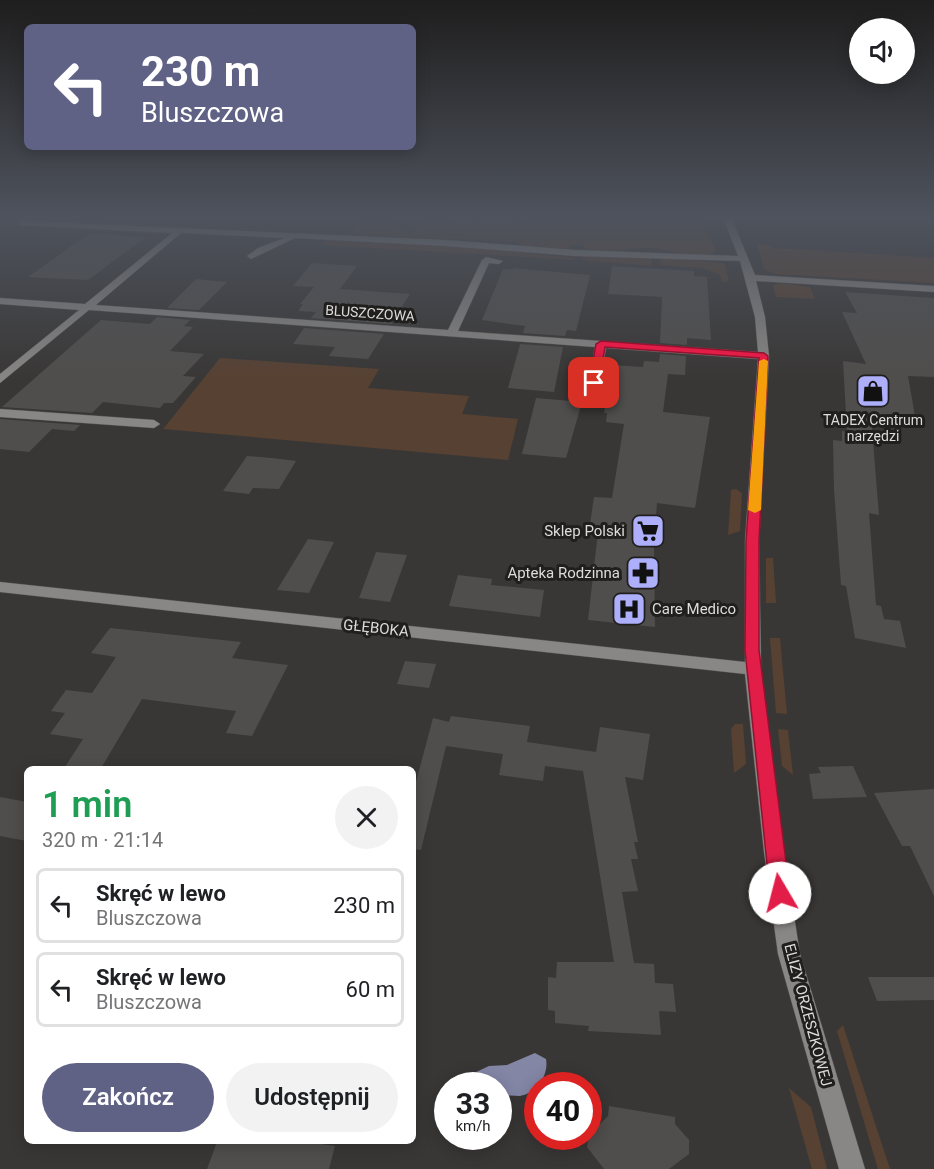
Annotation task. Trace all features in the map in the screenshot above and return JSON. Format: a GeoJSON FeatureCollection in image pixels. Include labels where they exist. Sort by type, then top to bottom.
{"type":"FeatureCollection","features":[{"type":"Feature","properties":{"kind":"street"},"geometry":{"type":"LineString","coordinates":[[0,380],[129,272]]}},
{"type":"Feature","properties":{"kind":"street"},"geometry":{"type":"LineString","coordinates":[[452,333],[481,272]]}},
{"type":"Feature","properties":{"kind":"street","name":"ELIZY ORZESZKOWEJ"},"geometry":{"type":"LineString","coordinates":[[749,272],[760,317],[764,356],[751,571],[753,669],[774,852],[789,954],[852,1169]]}},
{"type":"Feature","properties":{"kind":"street"},"geometry":{"type":"LineString","coordinates":[[751,278],[934,289]]}},
{"type":"Feature","properties":{"kind":"street","name":"BLUSZCZOWA"},"geometry":{"type":"LineString","coordinates":[[0,301],[764,356]]}},
{"type":"Feature","properties":{"kind":"street"},"geometry":{"type":"LineString","coordinates":[[591,400],[601,344]]}},
{"type":"Feature","properties":{"kind":"street"},"geometry":{"type":"LineString","coordinates":[[0,413],[154,424]]}},
{"type":"Feature","properties":{"kind":"street","name":"GŁĘBOKA"},"geometry":{"type":"LineString","coordinates":[[0,587],[753,669]]}},
{"type":"Feature","properties":{"kind":"shaded area"},"geometry":{"type":"Polygon","coordinates":[[[711,272],[727,272],[729,281],[722,282],[720,275],[711,272]]]}},
{"type":"Feature","properties":{"kind":"shaded area"},"geometry":{"type":"Polygon","coordinates":[[[769,272],[934,272],[934,283],[776,274],[769,272]]]}},
{"type":"Feature","properties":{"kind":"shaded area"},"geometry":{"type":"Polygon","coordinates":[[[780,283],[810,287],[815,299],[776,297],[773,285],[780,283]]]}},
{"type":"Feature","properties":{"kind":"shaded area"},"geometry":{"type":"Polygon","coordinates":[[[220,358],[379,369],[368,388],[469,396],[462,414],[518,419],[508,460],[163,429],[220,358]]]}},
{"type":"Feature","properties":{"kind":"shaded area"},"geometry":{"type":"Polygon","coordinates":[[[736,489],[742,493],[740,531],[728,535],[731,490],[736,489]]]}},
{"type":"Feature","properties":{"kind":"shaded area"},"geometry":{"type":"Polygon","coordinates":[[[766,558],[773,558],[776,603],[766,603],[766,558]]]}},
{"type":"Feature","properties":{"kind":"shaded area"},"geometry":{"type":"Polygon","coordinates":[[[770,638],[780,638],[787,714],[776,713],[770,638]]]}},
{"type":"Feature","properties":{"kind":"shaded area"},"geometry":{"type":"Polygon","coordinates":[[[735,724],[743,724],[746,764],[734,773],[731,729],[735,724]]]}},
{"type":"Feature","properties":{"kind":"shaded area"},"geometry":{"type":"Polygon","coordinates":[[[778,729],[788,730],[793,775],[782,766],[778,729]]]}},
{"type":"Feature","properties":{"kind":"shaded area"},"geometry":{"type":"Polygon","coordinates":[[[843,1025],[890,1169],[878,1169],[837,1031],[843,1025]]]}},
{"type":"Feature","properties":{"kind":"shaded area"},"geometry":{"type":"Polygon","coordinates":[[[789,1088],[811,1107],[827,1169],[812,1169],[789,1088]]]}},
{"type":"Feature","properties":{"kind":"water"},"geometry":{"type":"Polygon","coordinates":[[[535,1053],[546,1059],[546,1071],[524,1072],[524,1095],[520,1096],[512,1096],[512,1072],[476,1072],[489,1066],[507,1065],[535,1053]]]}},
{"type":"Feature","properties":{"kind":"building"},"geometry":{"type":"Polygon","coordinates":[[[36,272],[99,272],[88,280],[28,277],[36,272]]]}},
{"type":"Feature","properties":{"kind":"building"},"geometry":{"type":"Polygon","coordinates":[[[305,272],[353,272],[340,289],[410,294],[391,324],[311,318],[316,312],[298,311],[303,304],[300,304],[314,287],[293,286],[305,272]]]}},
{"type":"Feature","properties":{"kind":"building"},"geometry":{"type":"Polygon","coordinates":[[[502,272],[552,272],[590,275],[576,331],[567,330],[565,336],[523,333],[525,326],[482,320],[502,272]]]}},
{"type":"Feature","properties":{"kind":"building"},"geometry":{"type":"Polygon","coordinates":[[[611,272],[694,272],[694,276],[707,277],[711,340],[687,338],[687,345],[660,343],[662,297],[608,294],[611,272]]]}},
{"type":"Feature","properties":{"kind":"building"},"geometry":{"type":"Polygon","coordinates":[[[196,279],[227,282],[199,310],[167,308],[196,279]]]}},
{"type":"Feature","properties":{"kind":"building"},"geometry":{"type":"Polygon","coordinates":[[[845,292],[934,298],[934,377],[908,376],[916,422],[871,417],[879,515],[869,513],[876,605],[881,606],[884,619],[900,621],[906,648],[855,638],[846,586],[841,585],[833,440],[842,441],[842,431],[847,432],[843,361],[866,364],[842,312],[857,313],[845,292]]]}},
{"type":"Feature","properties":{"kind":"building"},"geometry":{"type":"Polygon","coordinates":[[[157,317],[190,320],[184,326],[193,327],[170,351],[204,354],[183,376],[196,377],[173,403],[164,403],[160,408],[103,402],[92,413],[2,407],[101,320],[150,324],[157,317]]]}},
{"type":"Feature","properties":{"kind":"building"},"geometry":{"type":"Polygon","coordinates":[[[304,328],[384,334],[368,359],[329,356],[335,347],[293,344],[304,328]]]}},
{"type":"Feature","properties":{"kind":"building"},"geometry":{"type":"Polygon","coordinates":[[[520,344],[563,347],[554,392],[508,388],[520,344]]]}},
{"type":"Feature","properties":{"kind":"building"},"geometry":{"type":"Polygon","coordinates":[[[660,354],[686,356],[685,375],[668,374],[663,412],[710,417],[695,508],[657,503],[654,545],[655,627],[588,620],[598,532],[589,531],[594,497],[612,498],[624,424],[606,422],[607,413],[604,413],[612,365],[643,367],[644,361],[659,362],[660,354]]]}},
{"type":"Feature","properties":{"kind":"building"},"geometry":{"type":"Polygon","coordinates":[[[536,398],[582,402],[566,458],[522,454],[536,398]]]}},
{"type":"Feature","properties":{"kind":"building"},"geometry":{"type":"Polygon","coordinates":[[[0,419],[80,425],[74,431],[52,429],[29,452],[0,449],[0,419]]]}},
{"type":"Feature","properties":{"kind":"building"},"geometry":{"type":"Polygon","coordinates":[[[247,456],[296,461],[279,489],[253,488],[249,494],[223,491],[247,456]]]}},
{"type":"Feature","properties":{"kind":"building"},"geometry":{"type":"Polygon","coordinates":[[[308,539],[334,542],[309,593],[277,590],[308,539]]]}},
{"type":"Feature","properties":{"kind":"building"},"geometry":{"type":"Polygon","coordinates":[[[376,552],[407,555],[390,602],[359,598],[376,552]]]}},
{"type":"Feature","properties":{"kind":"building"},"geometry":{"type":"Polygon","coordinates":[[[458,575],[492,579],[491,585],[544,590],[540,617],[449,606],[458,575]]]}},
{"type":"Feature","properties":{"kind":"building"},"geometry":{"type":"Polygon","coordinates":[[[110,628],[241,642],[232,658],[288,665],[252,736],[226,733],[236,711],[142,699],[102,766],[66,766],[83,739],[50,734],[65,713],[51,711],[66,690],[92,693],[116,657],[91,653],[110,628]]]}},
{"type":"Feature","properties":{"kind":"building"},"geometry":{"type":"Polygon","coordinates":[[[405,661],[436,664],[429,688],[397,684],[405,661]]]}},
{"type":"Feature","properties":{"kind":"building"},"geometry":{"type":"Polygon","coordinates":[[[451,716],[530,726],[527,742],[596,752],[600,727],[650,734],[643,780],[625,777],[638,842],[634,842],[638,859],[631,859],[638,891],[622,892],[634,963],[654,964],[655,983],[673,984],[676,1012],[659,1011],[661,1035],[588,1031],[589,1026],[555,1023],[555,1011],[548,1010],[548,977],[556,978],[557,962],[614,962],[583,771],[545,766],[543,781],[499,775],[503,754],[446,746],[421,850],[416,849],[416,782],[433,718],[449,722],[451,716]]]}},
{"type":"Feature","properties":{"kind":"building"},"geometry":{"type":"Polygon","coordinates":[[[853,766],[867,797],[813,799],[809,774],[821,773],[818,767],[853,766]]]}},
{"type":"Feature","properties":{"kind":"building"},"geometry":{"type":"Polygon","coordinates":[[[934,789],[934,896],[910,846],[902,846],[874,793],[934,789]]]}},
{"type":"Feature","properties":{"kind":"building"},"geometry":{"type":"Polygon","coordinates":[[[0,797],[24,801],[24,840],[0,836],[0,797]]]}},
{"type":"Feature","properties":{"kind":"building"},"geometry":{"type":"Polygon","coordinates":[[[868,977],[934,977],[934,1000],[877,1001],[868,977]]]}},
{"type":"Feature","properties":{"kind":"building"},"geometry":{"type":"Polygon","coordinates":[[[609,1106],[675,1117],[675,1124],[689,1140],[689,1154],[669,1169],[604,1169],[589,1150],[602,1150],[602,1122],[608,1116],[609,1106]]]}},
{"type":"Feature","properties":{"kind":"building"},"geometry":{"type":"Polygon","coordinates":[[[216,1144],[335,1146],[329,1169],[207,1169],[216,1144]]]}},
{"type":"Feature","properties":{"kind":"slow traffic"},"geometry":{"type":"LineString","coordinates":[[755,510],[764,361]]}},
{"type":"Feature","properties":{"kind":"place","name":"TADEX Centrum narzędzi"},"geometry":{"type":"Point","coordinates":[873,391]}},
{"type":"Feature","properties":{"kind":"place","name":"Sklep Polski"},"geometry":{"type":"Point","coordinates":[648,531]}},
{"type":"Feature","properties":{"kind":"place","name":"Apteka Rodzinna"},"geometry":{"type":"Point","coordinates":[643,573]}},
{"type":"Feature","properties":{"kind":"place","name":"Care Medico"},"geometry":{"type":"Point","coordinates":[629,609]}},
{"type":"Feature","properties":{"kind":"route"},"geometry":{"type":"LineString","coordinates":[[594,383],[601,344],[764,356],[752,541],[752,650],[780,893]]}}]}
